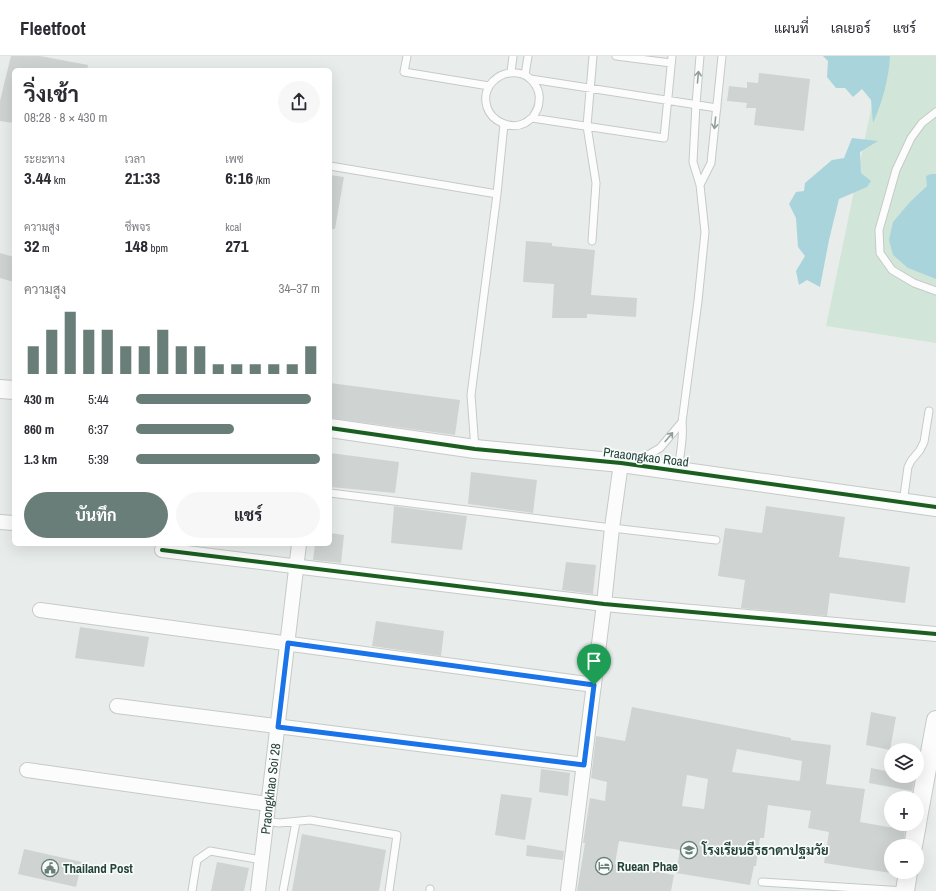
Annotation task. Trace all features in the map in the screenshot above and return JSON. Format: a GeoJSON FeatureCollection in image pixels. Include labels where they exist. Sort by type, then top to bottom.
{"type":"FeatureCollection","features":[{"type":"Feature","properties":{"kind":"street"},"geometry":{"type":"LineString","coordinates":[[0,389],[12,390]]}},
{"type":"Feature","properties":{"kind":"street","name":"Praaongkao Road"},"geometry":{"type":"LineString","coordinates":[[332,428],[475,449],[626,464],[936,507]]}},
{"type":"Feature","properties":{"kind":"street"},"geometry":{"type":"LineString","coordinates":[[568,891],[604,604],[612,528],[626,464]]}},
{"type":"Feature","properties":{"kind":"street"},"geometry":{"type":"LineString","coordinates":[[0,522],[12,523]]}},
{"type":"Feature","properties":{"kind":"street","name":"Praongkhao Soi 28"},"geometry":{"type":"LineString","coordinates":[[258,891],[299,546]]}},
{"type":"Feature","properties":{"kind":"street"},"geometry":{"type":"LineString","coordinates":[[162,550],[604,604],[936,634]]}},
{"type":"Feature","properties":{"kind":"street"},"geometry":{"type":"LineString","coordinates":[[40,610],[594,685]]}},
{"type":"Feature","properties":{"kind":"street"},"geometry":{"type":"LineString","coordinates":[[117,706],[584,765]]}},
{"type":"Feature","properties":{"kind":"street"},"geometry":{"type":"LineString","coordinates":[[923,791],[936,720]]}},
{"type":"Feature","properties":{"kind":"street"},"geometry":{"type":"LineString","coordinates":[[27,770],[268,804]]}},
{"type":"Feature","properties":{"kind":"street"},"geometry":{"type":"LineString","coordinates":[[905,891],[907,879]]}},
{"type":"Feature","properties":{"kind":"lane"},"geometry":{"type":"LineString","coordinates":[[407,56],[404,72],[489,86]]}},
{"type":"Feature","properties":{"kind":"lane"},"geometry":{"type":"LineString","coordinates":[[511,72],[512,56]]}},
{"type":"Feature","properties":{"kind":"lane"},"geometry":{"type":"LineString","coordinates":[[528,56],[528,77],[536,86],[539,95],[540,100],[538,110],[532,118],[524,123],[515,126],[504,124],[496,120],[490,113],[487,108],[486,98],[489,86],[495,79],[503,74],[511,72],[528,77],[717,108]]}},
{"type":"Feature","properties":{"kind":"lane"},"geometry":{"type":"LineString","coordinates":[[592,241],[596,183],[587,126],[593,56]]}},
{"type":"Feature","properties":{"kind":"lane"},"geometry":{"type":"LineString","coordinates":[[532,118],[664,138],[672,60],[616,56]]}},
{"type":"Feature","properties":{"kind":"lane"},"geometry":{"type":"LineString","coordinates":[[678,471],[683,430],[682,422],[698,301],[705,232],[700,185],[693,162],[700,56]]}},
{"type":"Feature","properties":{"kind":"lane"},"geometry":{"type":"LineString","coordinates":[[700,185],[711,163],[722,56]]}},
{"type":"Feature","properties":{"kind":"lane"},"geometry":{"type":"LineString","coordinates":[[936,112],[922,123],[911,138],[896,170],[879,230],[880,253],[892,270],[914,283],[936,291]]}},
{"type":"Feature","properties":{"kind":"lane"},"geometry":{"type":"LineString","coordinates":[[475,449],[471,395],[497,194],[504,124]]}},
{"type":"Feature","properties":{"kind":"lane"},"geometry":{"type":"LineString","coordinates":[[332,166],[497,194]]}},
{"type":"Feature","properties":{"kind":"lane"},"geometry":{"type":"LineString","coordinates":[[903,503],[908,467],[924,442],[929,411]]}},
{"type":"Feature","properties":{"kind":"lane"},"geometry":{"type":"LineString","coordinates":[[626,464],[660,448],[682,422]]}},
{"type":"Feature","properties":{"kind":"lane"},"geometry":{"type":"LineString","coordinates":[[332,493],[716,540]]}},
{"type":"Feature","properties":{"kind":"lane"},"geometry":{"type":"LineString","coordinates":[[266,821],[279,823],[310,820],[397,835],[389,891]]}},
{"type":"Feature","properties":{"kind":"lane"},"geometry":{"type":"LineString","coordinates":[[283,891],[296,822]]}},
{"type":"Feature","properties":{"kind":"lane"},"geometry":{"type":"LineString","coordinates":[[192,891],[197,860],[210,851],[262,860]]}},
{"type":"Feature","properties":{"kind":"lane"},"geometry":{"type":"LineString","coordinates":[[762,882],[905,891]]}},
{"type":"Feature","properties":{"kind":"green space"},"geometry":{"type":"Polygon","coordinates":[[[882,56],[936,56],[936,343],[826,326],[882,56]]]}},
{"type":"Feature","properties":{"kind":"water"},"geometry":{"type":"Polygon","coordinates":[[[823,56],[890,56],[884,91],[873,123],[871,100],[862,89],[853,97],[845,88],[836,88],[827,77],[828,61],[823,56]]]}},
{"type":"Feature","properties":{"kind":"water"},"geometry":{"type":"Polygon","coordinates":[[[852,138],[878,141],[860,152],[861,173],[871,181],[867,187],[839,199],[820,287],[807,280],[799,285],[796,271],[805,256],[798,247],[796,218],[789,204],[796,192],[804,191],[805,183],[832,160],[844,158],[852,138]]]}},
{"type":"Feature","properties":{"kind":"water"},"geometry":{"type":"Polygon","coordinates":[[[936,174],[936,279],[908,268],[893,255],[889,240],[893,222],[910,202],[927,186],[926,176],[936,174]]]}},
{"type":"Feature","properties":{"kind":"building"},"geometry":{"type":"Polygon","coordinates":[[[11,56],[40,56],[88,65],[87,68],[12,68],[12,123],[0,121],[0,101],[11,56]]]}},
{"type":"Feature","properties":{"kind":"building"},"geometry":{"type":"Polygon","coordinates":[[[759,73],[810,79],[804,131],[754,125],[756,108],[746,108],[747,103],[727,101],[729,86],[747,88],[747,82],[758,83],[759,73]]]}},
{"type":"Feature","properties":{"kind":"building"},"geometry":{"type":"Polygon","coordinates":[[[332,175],[344,177],[335,229],[332,229],[332,175]]]}},
{"type":"Feature","properties":{"kind":"building"},"geometry":{"type":"Polygon","coordinates":[[[526,241],[552,243],[552,246],[595,250],[591,295],[637,298],[636,317],[587,314],[587,318],[552,318],[554,284],[523,282],[526,241]]]}},
{"type":"Feature","properties":{"kind":"building"},"geometry":{"type":"Polygon","coordinates":[[[0,253],[12,256],[12,281],[0,278],[0,253]]]}},
{"type":"Feature","properties":{"kind":"building"},"geometry":{"type":"Polygon","coordinates":[[[332,383],[460,400],[455,435],[332,418],[332,383]]]}},
{"type":"Feature","properties":{"kind":"building"},"geometry":{"type":"Polygon","coordinates":[[[332,453],[399,462],[395,493],[332,487],[332,453]]]}},
{"type":"Feature","properties":{"kind":"building"},"geometry":{"type":"Polygon","coordinates":[[[471,472],[537,480],[533,513],[468,504],[471,472]]]}},
{"type":"Feature","properties":{"kind":"building"},"geometry":{"type":"Polygon","coordinates":[[[394,506],[467,516],[462,550],[391,543],[394,506]]]}},
{"type":"Feature","properties":{"kind":"building"},"geometry":{"type":"Polygon","coordinates":[[[766,506],[845,517],[839,557],[910,567],[905,603],[830,593],[827,616],[741,608],[745,580],[718,576],[725,528],[762,533],[766,506]]]}},
{"type":"Feature","properties":{"kind":"building"},"geometry":{"type":"Polygon","coordinates":[[[332,533],[344,535],[341,563],[313,560],[315,546],[332,546],[332,533]]]}},
{"type":"Feature","properties":{"kind":"building"},"geometry":{"type":"Polygon","coordinates":[[[566,562],[596,565],[593,594],[562,590],[566,562]]]}},
{"type":"Feature","properties":{"kind":"building"},"geometry":{"type":"Polygon","coordinates":[[[376,621],[444,631],[441,656],[372,646],[376,621]]]}},
{"type":"Feature","properties":{"kind":"building"},"geometry":{"type":"Polygon","coordinates":[[[80,627],[149,637],[144,667],[75,658],[80,627]]]}},
{"type":"Feature","properties":{"kind":"building"},"geometry":{"type":"Polygon","coordinates":[[[632,707],[791,738],[791,740],[831,745],[826,784],[865,789],[860,822],[884,826],[884,831],[905,831],[904,839],[884,839],[884,872],[824,863],[829,832],[808,828],[811,811],[768,805],[764,838],[760,838],[756,866],[754,866],[750,885],[676,873],[680,850],[619,841],[615,864],[674,875],[671,891],[577,891],[585,843],[583,843],[590,798],[605,801],[607,782],[591,778],[596,736],[625,741],[632,707]],[[737,749],[732,772],[799,781],[802,761],[737,749]],[[687,775],[682,806],[704,809],[708,779],[687,775]]]}},
{"type":"Feature","properties":{"kind":"building"},"geometry":{"type":"Polygon","coordinates":[[[871,712],[896,717],[891,743],[884,743],[884,749],[866,745],[871,712]]]}},
{"type":"Feature","properties":{"kind":"building"},"geometry":{"type":"Polygon","coordinates":[[[871,768],[884,771],[884,783],[914,783],[912,791],[869,783],[871,768]]]}},
{"type":"Feature","properties":{"kind":"building"},"geometry":{"type":"Polygon","coordinates":[[[541,769],[570,773],[568,796],[539,792],[541,769]]]}},
{"type":"Feature","properties":{"kind":"building"},"geometry":{"type":"Polygon","coordinates":[[[501,794],[532,798],[525,840],[495,835],[501,794]]]}},
{"type":"Feature","properties":{"kind":"building"},"geometry":{"type":"Polygon","coordinates":[[[302,834],[386,850],[379,891],[292,891],[302,834]]]}},
{"type":"Feature","properties":{"kind":"building"},"geometry":{"type":"Polygon","coordinates":[[[527,845],[564,851],[563,860],[526,856],[527,845]]]}},
{"type":"Feature","properties":{"kind":"building","name":"Thailand Post"},"geometry":{"type":"Polygon","coordinates":[[[24,849],[82,862],[76,887],[18,874],[24,849]]]}},
{"type":"Feature","properties":{"kind":"building"},"geometry":{"type":"Polygon","coordinates":[[[217,862],[249,868],[244,891],[211,891],[217,862]]]}},
{"type":"Feature","properties":{"kind":"cycle path"},"geometry":{"type":"LineString","coordinates":[[332,428],[475,449],[621,463],[936,507]]}},
{"type":"Feature","properties":{"kind":"cycle path"},"geometry":{"type":"LineString","coordinates":[[162,550],[604,604],[936,634]]}},
{"type":"Feature","properties":{"kind":"place","name":"โรงเรียนธีรธาดาปฐมวัย"},"geometry":{"type":"Point","coordinates":[689,850]}},
{"type":"Feature","properties":{"kind":"place","name":"Ruean Phae"},"geometry":{"type":"Point","coordinates":[604,866]}},
{"type":"Feature","properties":{"kind":"place","name":"Thailand Post"},"geometry":{"type":"Point","coordinates":[50,868]}},
{"type":"Feature","properties":{"kind":"route"},"geometry":{"type":"LineString","coordinates":[[288,643],[594,685],[584,765],[278,727],[288,643]]}}]}
